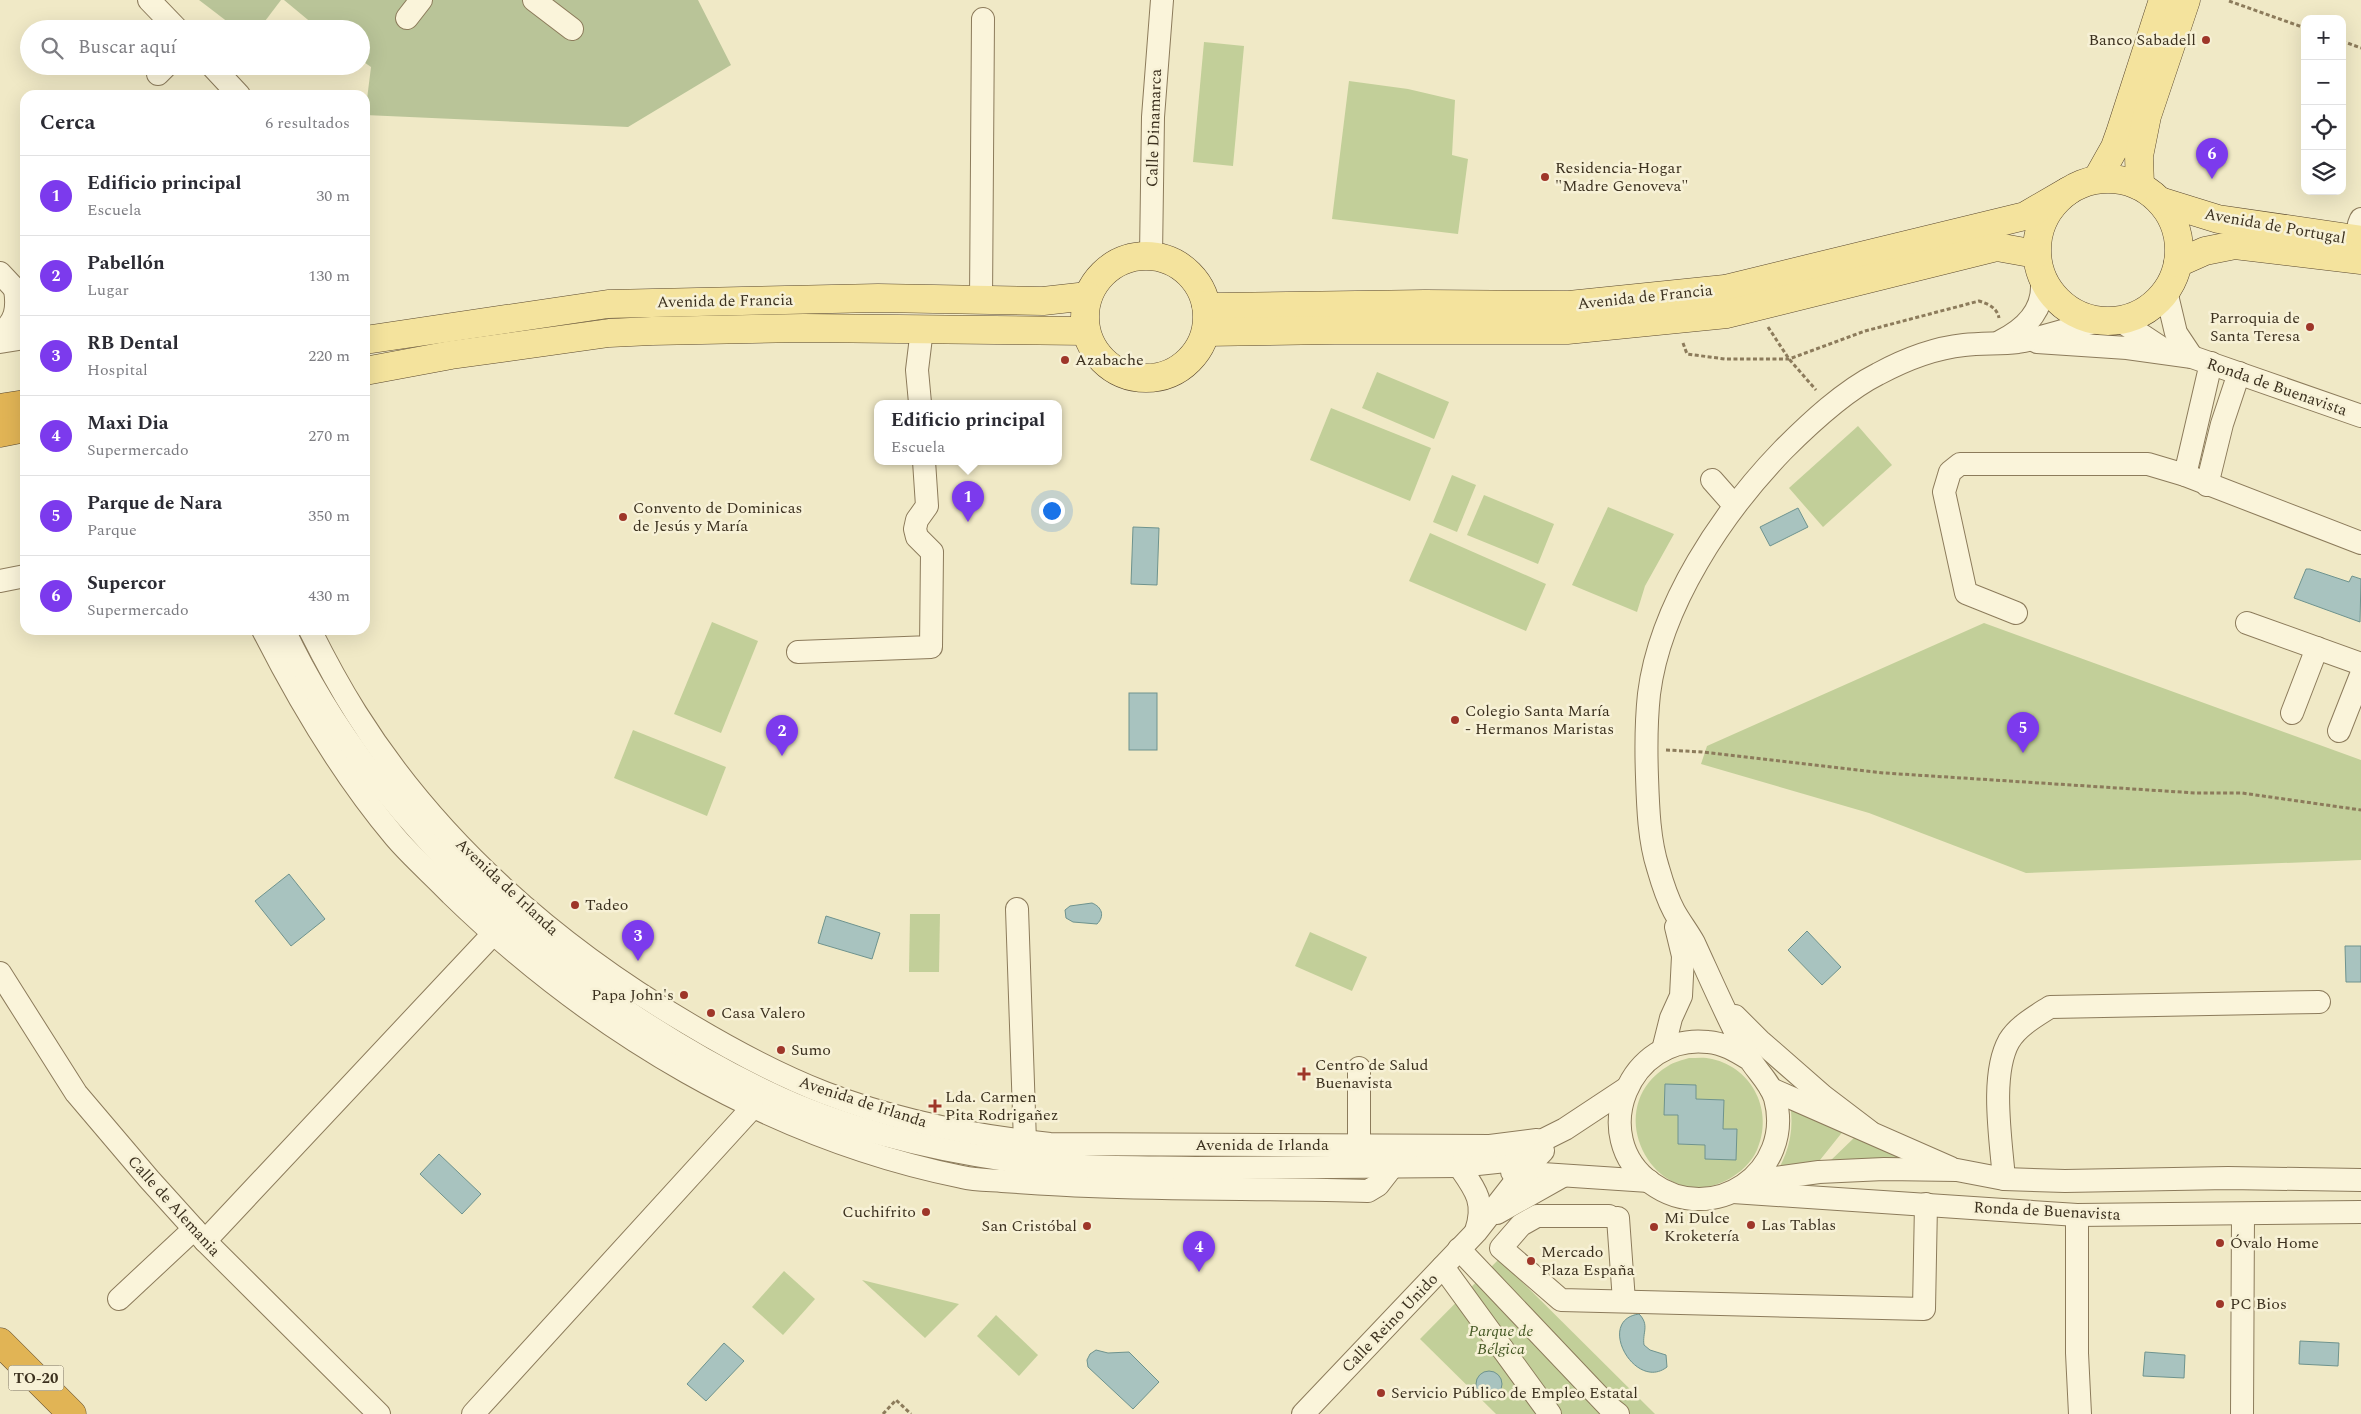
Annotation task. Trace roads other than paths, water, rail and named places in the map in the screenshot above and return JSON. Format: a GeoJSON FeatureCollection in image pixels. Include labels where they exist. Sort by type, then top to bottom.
{"type":"FeatureCollection","features":[{"type":"Feature","properties":{"kind":"highway"},"geometry":{"type":"LineString","coordinates":[[0,408],[20,405]]}},
{"type":"Feature","properties":{"kind":"highway"},"geometry":{"type":"LineString","coordinates":[[0,433],[20,429]]}},
{"type":"Feature","properties":{"kind":"highway","name":"TO-20"},"geometry":{"type":"LineString","coordinates":[[0,1342],[72,1414]]}},
{"type":"Feature","properties":{"kind":"main road"},"geometry":{"type":"LineString","coordinates":[[2097,179],[2120,133],[2163,0]]}},
{"type":"Feature","properties":{"kind":"main road"},"geometry":{"type":"LineString","coordinates":[[2150,194],[2119,179],[2097,179],[2068,191],[2050,207],[2040,229],[2039,265],[2055,298],[2075,313],[2109,321],[2137,315],[2153,305],[2166,291],[2178,263],[2176,230],[2150,194],[2139,156],[2147,116],[2186,0]]}},
{"type":"Feature","properties":{"kind":"main road","name":"Avenida de Francia"},"geometry":{"type":"LineString","coordinates":[[1206,305],[1226,307],[1425,304],[1569,305],[1725,289],[2025,216],[2068,191]]}},
{"type":"Feature","properties":{"kind":"main road","name":"Avenida de Portugal"},"geometry":{"type":"LineString","coordinates":[[2150,194],[2218,219],[2360,228]]}},
{"type":"Feature","properties":{"kind":"main road","name":"Avenida de Portugal"},"geometry":{"type":"LineString","coordinates":[[2178,263],[2205,251],[2235,245],[2361,260]]}},
{"type":"Feature","properties":{"kind":"main road","name":"Avenida de Francia"},"geometry":{"type":"LineString","coordinates":[[1206,332],[1572,330],[1748,311],[1997,247],[2039,265]]}},
{"type":"Feature","properties":{"kind":"main road"},"geometry":{"type":"LineString","coordinates":[[1135,256],[1151,256],[1166,259],[1180,266],[1192,277],[1201,290],[1206,305],[1206,332],[1198,351],[1184,366],[1166,376],[1145,379],[1125,376],[1107,366],[1093,350],[1085,331],[1088,296],[1095,282],[1106,270],[1119,261],[1135,256]]}},
{"type":"Feature","properties":{"kind":"main road","name":"Avenida de Francia"},"geometry":{"type":"LineString","coordinates":[[370,339],[608,304],[878,298],[1043,301],[1088,296]]}},
{"type":"Feature","properties":{"kind":"main road","name":"Avenida de Francia"},"geometry":{"type":"LineString","coordinates":[[370,370],[451,356],[609,333],[804,328],[1085,331]]}},
{"type":"Feature","properties":{"kind":"street"},"geometry":{"type":"LineString","coordinates":[[149,0],[168,20]]}},
{"type":"Feature","properties":{"kind":"street"},"geometry":{"type":"LineString","coordinates":[[407,18],[421,0]]}},
{"type":"Feature","properties":{"kind":"street"},"geometry":{"type":"LineString","coordinates":[[534,0],[572,29]]}},
{"type":"Feature","properties":{"kind":"street","name":"Calle Dinamarca"},"geometry":{"type":"LineString","coordinates":[[1151,256],[1153,117],[1162,0]]}},
{"type":"Feature","properties":{"kind":"street"},"geometry":{"type":"LineString","coordinates":[[982,301],[983,19]]}},
{"type":"Feature","properties":{"kind":"street"},"geometry":{"type":"LineString","coordinates":[[220,75],[234,90]]}},
{"type":"Feature","properties":{"kind":"street","name":"Ronda de Buenavista"},"geometry":{"type":"LineString","coordinates":[[1663,1050],[1671,1018],[1681,996],[1683,956],[1674,912],[1656,862],[1648,798],[1646,750],[1649,691],[1656,660],[1676,603],[1714,535],[1734,506],[1803,430],[1874,375],[1944,348],[1998,335],[2017,333],[2029,322],[2037,310],[2044,290],[2039,265]]}},
{"type":"Feature","properties":{"kind":"street"},"geometry":{"type":"LineString","coordinates":[[0,273],[20,292],[14,320],[0,334]]}},
{"type":"Feature","properties":{"kind":"street","name":"Ronda de Buenavista"},"geometry":{"type":"LineString","coordinates":[[2166,291],[2176,333],[2191,358]]}},
{"type":"Feature","properties":{"kind":"street","name":"Ronda de Buenavista"},"geometry":{"type":"LineString","coordinates":[[2018,342],[2109,321],[2191,358],[2361,416]]}},
{"type":"Feature","properties":{"kind":"street"},"geometry":{"type":"LineString","coordinates":[[920,400],[917,370],[922,329]]}},
{"type":"Feature","properties":{"kind":"street","name":"Ronda de Buenavista"},"geometry":{"type":"LineString","coordinates":[[1998,335],[2018,342],[2127,348],[2191,358]]}},
{"type":"Feature","properties":{"kind":"street"},"geometry":{"type":"LineString","coordinates":[[0,342],[20,339]]}},
{"type":"Feature","properties":{"kind":"street"},"geometry":{"type":"LineString","coordinates":[[2185,475],[2191,358]]}},
{"type":"Feature","properties":{"kind":"street"},"geometry":{"type":"LineString","coordinates":[[2206,485],[2222,424],[2239,373]]}},
{"type":"Feature","properties":{"kind":"street"},"geometry":{"type":"LineString","coordinates":[[2016,613],[1966,593],[1944,492],[1950,472],[1960,464],[2148,464],[2185,475],[2206,485],[2361,543]]}},
{"type":"Feature","properties":{"kind":"street"},"geometry":{"type":"LineString","coordinates":[[798,652],[931,647],[932,552],[918,537],[915,529],[917,520],[927,506],[924,465]]}},
{"type":"Feature","properties":{"kind":"street"},"geometry":{"type":"LineString","coordinates":[[1712,480],[1734,506]]}},
{"type":"Feature","properties":{"kind":"street"},"geometry":{"type":"LineString","coordinates":[[0,581],[20,577]]}},
{"type":"Feature","properties":{"kind":"street"},"geometry":{"type":"LineString","coordinates":[[2246,623],[2361,664]]}},
{"type":"Feature","properties":{"kind":"street","name":"Avenida de Irlanda"},"geometry":{"type":"LineString","coordinates":[[266,635],[296,695],[352,782],[397,840],[493,934],[527,962],[631,1038],[752,1108],[839,1144],[965,1178],[1060,1186],[1543,1140]]}},
{"type":"Feature","properties":{"kind":"street","name":"Avenida de Irlanda"},"geometry":{"type":"LineString","coordinates":[[286,635],[300,663],[333,716],[369,768],[409,819],[453,867],[506,918],[591,986],[665,1036],[768,1093],[860,1128],[927,1144],[1007,1160],[1089,1167],[1152,1178],[1284,1188],[1368,1191],[1378,1185],[1392,1167]]}},
{"type":"Feature","properties":{"kind":"street","name":"Avenida de Irlanda"},"geometry":{"type":"LineString","coordinates":[[313,635],[356,713],[398,773],[437,820],[520,904],[610,975],[657,1006],[749,1060],[826,1093],[922,1123],[998,1139],[1050,1144],[1360,1156],[1392,1167],[1458,1166],[1506,1161],[1519,1157],[1627,1088]]}},
{"type":"Feature","properties":{"kind":"street"},"geometry":{"type":"LineString","coordinates":[[2292,714],[2317,648]]}},
{"type":"Feature","properties":{"kind":"street"},"geometry":{"type":"LineString","coordinates":[[2339,731],[2361,675]]}},
{"type":"Feature","properties":{"kind":"street"},"geometry":{"type":"LineString","coordinates":[[1017,909],[1025,1142]]}},
{"type":"Feature","properties":{"kind":"street","name":"Ronda de Buenavista"},"geometry":{"type":"LineString","coordinates":[[1674,912],[1691,938],[1713,988],[1749,1059],[1765,1077],[1771,1089],[1778,1114],[1776,1140],[1768,1159],[1761,1170],[1739,1188]]}},
{"type":"Feature","properties":{"kind":"street"},"geometry":{"type":"LineString","coordinates":[[119,1299],[199,1235],[493,934]]}},
{"type":"Feature","properties":{"kind":"street","name":"Calle de Alemania"},"geometry":{"type":"LineString","coordinates":[[0,973],[76,1093],[199,1235],[379,1414]]}},
{"type":"Feature","properties":{"kind":"street","name":"Ronda de Buenavista"},"geometry":{"type":"LineString","coordinates":[[1713,988],[1738,1020],[1760,1041],[1824,1096],[1869,1131]]}},
{"type":"Feature","properties":{"kind":"street"},"geometry":{"type":"LineString","coordinates":[[2004,1179],[1998,1089],[2000,1062],[2010,1040],[2029,1020],[2050,1007],[2319,1002]]}},
{"type":"Feature","properties":{"kind":"street","name":"Ronda de Buenavista"},"geometry":{"type":"LineString","coordinates":[[1749,1059],[1727,1046],[1710,1042],[1681,1043],[1652,1056],[1635,1073],[1627,1088],[1621,1107],[1620,1120],[1625,1148],[1636,1169],[1649,1181],[1674,1196],[1696,1200],[1712,1199],[1739,1188],[1775,1178],[1819,1172],[1884,1169],[1957,1170],[2004,1179],[2065,1181],[2228,1178],[2361,1180]]}},
{"type":"Feature","properties":{"kind":"street"},"geometry":{"type":"LineString","coordinates":[[1359,1068],[1360,1156]]}},
{"type":"Feature","properties":{"kind":"street","name":"Ronda de Buenavista"},"geometry":{"type":"LineString","coordinates":[[1771,1089],[1957,1170]]}},
{"type":"Feature","properties":{"kind":"street"},"geometry":{"type":"LineString","coordinates":[[473,1414],[752,1108]]}},
{"type":"Feature","properties":{"kind":"street","name":"Calle Reino Unido"},"geometry":{"type":"LineString","coordinates":[[1303,1414],[1482,1225],[1522,1173],[1565,1129]]}},
{"type":"Feature","properties":{"kind":"street"},"geometry":{"type":"LineString","coordinates":[[1458,1166],[1473,1186],[1481,1203],[1482,1225]]}},
{"type":"Feature","properties":{"kind":"street","name":"Avenida de Irlanda"},"geometry":{"type":"LineString","coordinates":[[1458,1166],[1561,1177],[1649,1181]]}},
{"type":"Feature","properties":{"kind":"street","name":"Calle Reino Unido"},"geometry":{"type":"LineString","coordinates":[[1482,1225],[1561,1177]]}},
{"type":"Feature","properties":{"kind":"street","name":"Ronda de Buenavista"},"geometry":{"type":"LineString","coordinates":[[1739,1188],[2077,1215],[2361,1212]]}},
{"type":"Feature","properties":{"kind":"street"},"geometry":{"type":"LineString","coordinates":[[1624,1301],[1613,1217],[1546,1208],[1537,1216],[1521,1225],[1501,1248],[1561,1300],[1924,1310],[1926,1204]]}},
{"type":"Feature","properties":{"kind":"street"},"geometry":{"type":"LineString","coordinates":[[2242,1414],[2243,1214]]}},
{"type":"Feature","properties":{"kind":"street"},"geometry":{"type":"LineString","coordinates":[[2077,1215],[2077,1352],[2080,1414]]}},
{"type":"Feature","properties":{"kind":"street"},"geometry":{"type":"LineString","coordinates":[[1459,1249],[1618,1414]]}},
{"type":"Feature","properties":{"kind":"street"},"geometry":{"type":"LineString","coordinates":[[1443,1267],[1550,1414]]}},
{"type":"Feature","properties":{"kind":"water"},"geometry":{"type":"Polygon","coordinates":[[[1798,508],[1808,527],[1770,546],[1760,527],[1798,508]]]}},
{"type":"Feature","properties":{"kind":"water"},"geometry":{"type":"Polygon","coordinates":[[[1133,527],[1159,528],[1157,585],[1131,584],[1133,527]]]}},
{"type":"Feature","properties":{"kind":"water"},"geometry":{"type":"Polygon","coordinates":[[[2306,569],[2349,582],[2352,576],[2361,579],[2360,622],[2294,598],[2306,569]]]}},
{"type":"Feature","properties":{"kind":"water"},"geometry":{"type":"Polygon","coordinates":[[[1129,693],[1157,693],[1157,750],[1129,750],[1129,693]]]}},
{"type":"Feature","properties":{"kind":"water"},"geometry":{"type":"Polygon","coordinates":[[[289,874],[325,919],[291,946],[255,901],[289,874]]]}},
{"type":"Feature","properties":{"kind":"water"},"geometry":{"type":"Polygon","coordinates":[[[1092,903],[1100,909],[1102,915],[1097,924],[1073,922],[1066,918],[1065,910],[1070,906],[1092,903]]]}},
{"type":"Feature","properties":{"kind":"water"},"geometry":{"type":"Polygon","coordinates":[[[826,916],[880,933],[872,959],[818,943],[826,916]]]}},
{"type":"Feature","properties":{"kind":"water"},"geometry":{"type":"Polygon","coordinates":[[[1807,931],[1841,967],[1822,985],[1788,950],[1807,931]]]}},
{"type":"Feature","properties":{"kind":"water"},"geometry":{"type":"Polygon","coordinates":[[[2345,946],[2361,946],[2361,982],[2346,982],[2345,946]]]}},
{"type":"Feature","properties":{"kind":"water"},"geometry":{"type":"Polygon","coordinates":[[[1665,1084],[1696,1085],[1696,1099],[1724,1100],[1723,1129],[1737,1129],[1736,1160],[1705,1159],[1705,1145],[1678,1144],[1678,1115],[1664,1115],[1665,1084]]]}},
{"type":"Feature","properties":{"kind":"water"},"geometry":{"type":"Polygon","coordinates":[[[439,1154],[481,1194],[462,1214],[420,1174],[439,1154]]]}},
{"type":"Feature","properties":{"kind":"water"},"geometry":{"type":"Polygon","coordinates":[[[1639,1314],[1645,1325],[1644,1345],[1650,1350],[1666,1355],[1667,1367],[1655,1372],[1643,1370],[1632,1363],[1620,1340],[1620,1328],[1626,1319],[1639,1314]]]}},
{"type":"Feature","properties":{"kind":"water"},"geometry":{"type":"Polygon","coordinates":[[[2300,1341],[2339,1343],[2338,1366],[2299,1364],[2300,1341]]]}},
{"type":"Feature","properties":{"kind":"water"},"geometry":{"type":"Polygon","coordinates":[[[724,1343],[744,1361],[706,1401],[687,1384],[724,1343]]]}},
{"type":"Feature","properties":{"kind":"water"},"geometry":{"type":"Polygon","coordinates":[[[1096,1350],[1108,1353],[1129,1352],[1159,1382],[1133,1409],[1088,1367],[1087,1360],[1090,1354],[1096,1350]]]}},
{"type":"Feature","properties":{"kind":"water"},"geometry":{"type":"Polygon","coordinates":[[[2145,1352],[2185,1355],[2184,1378],[2143,1376],[2145,1352]]]}},
{"type":"Feature","properties":{"kind":"water"},"geometry":{"type":"Polygon","coordinates":[[[1489,1371],[1498,1375],[1502,1384],[1498,1393],[1489,1397],[1480,1393],[1476,1384],[1480,1375],[1489,1371]]]}},
{"type":"Feature","properties":{"kind":"place","name":"Banco Sabadell"},"geometry":{"type":"Point","coordinates":[2206,40]}},
{"type":"Feature","properties":{"kind":"place","name":"Residencia-Hogar \"Madre Genoveva\""},"geometry":{"type":"Point","coordinates":[1545,177]}},
{"type":"Feature","properties":{"kind":"place","name":"Supercor"},"geometry":{"type":"Point","coordinates":[2212,179]}},
{"type":"Feature","properties":{"kind":"place","name":"Parroquia de Santa Teresa"},"geometry":{"type":"Point","coordinates":[2310,327]}},
{"type":"Feature","properties":{"kind":"place","name":"Azabache"},"geometry":{"type":"Point","coordinates":[1065,360]}},
{"type":"Feature","properties":{"kind":"place","name":"Convento de Dominicas de Jesús y María"},"geometry":{"type":"Point","coordinates":[623,517]}},
{"type":"Feature","properties":{"kind":"place","name":"Edificio principal"},"geometry":{"type":"Point","coordinates":[968,522]}},
{"type":"Feature","properties":{"kind":"place","name":"Colegio Santa María - Hermanos Maristas"},"geometry":{"type":"Point","coordinates":[1455,720]}},
{"type":"Feature","properties":{"kind":"place","name":"Parque de Nara"},"geometry":{"type":"Point","coordinates":[2023,753]}},
{"type":"Feature","properties":{"kind":"place","name":"Pabellón"},"geometry":{"type":"Point","coordinates":[782,756]}},
{"type":"Feature","properties":{"kind":"place","name":"Tadeo"},"geometry":{"type":"Point","coordinates":[575,905]}},
{"type":"Feature","properties":{"kind":"place","name":"RB Dental"},"geometry":{"type":"Point","coordinates":[638,961]}},
{"type":"Feature","properties":{"kind":"place","name":"Papa John's"},"geometry":{"type":"Point","coordinates":[684,995]}},
{"type":"Feature","properties":{"kind":"place","name":"Casa Valero"},"geometry":{"type":"Point","coordinates":[711,1013]}},
{"type":"Feature","properties":{"kind":"place","name":"Sumo"},"geometry":{"type":"Point","coordinates":[781,1050]}},
{"type":"Feature","properties":{"kind":"place","name":"Centro de Salud Buenavista"},"geometry":{"type":"Point","coordinates":[1304,1074]}},
{"type":"Feature","properties":{"kind":"place","name":"Lda. Carmen Pita Rodrigañez"},"geometry":{"type":"Point","coordinates":[935,1106]}},
{"type":"Feature","properties":{"kind":"place","name":"Cuchifrito"},"geometry":{"type":"Point","coordinates":[926,1212]}},
{"type":"Feature","properties":{"kind":"place","name":"Las Tablas"},"geometry":{"type":"Point","coordinates":[1751,1225]}},
{"type":"Feature","properties":{"kind":"place","name":"San Cristóbal"},"geometry":{"type":"Point","coordinates":[1087,1226]}},
{"type":"Feature","properties":{"kind":"place","name":"Mi Dulce Kroketería"},"geometry":{"type":"Point","coordinates":[1654,1227]}},
{"type":"Feature","properties":{"kind":"place","name":"Óvalo Home"},"geometry":{"type":"Point","coordinates":[2220,1243]}},
{"type":"Feature","properties":{"kind":"place","name":"Mercado Plaza España"},"geometry":{"type":"Point","coordinates":[1531,1261]}},
{"type":"Feature","properties":{"kind":"place","name":"Maxi Dia"},"geometry":{"type":"Point","coordinates":[1199,1272]}},
{"type":"Feature","properties":{"kind":"place","name":"PC Bios"},"geometry":{"type":"Point","coordinates":[2220,1304]}},
{"type":"Feature","properties":{"kind":"place","name":"Servicio Público de Empleo Estatal"},"geometry":{"type":"Point","coordinates":[1381,1393]}},
{"type":"Feature","properties":{"kind":"park label","name":"Parque de Bélgica"},"geometry":{"type":"Point","coordinates":[1501,1340]}}]}
